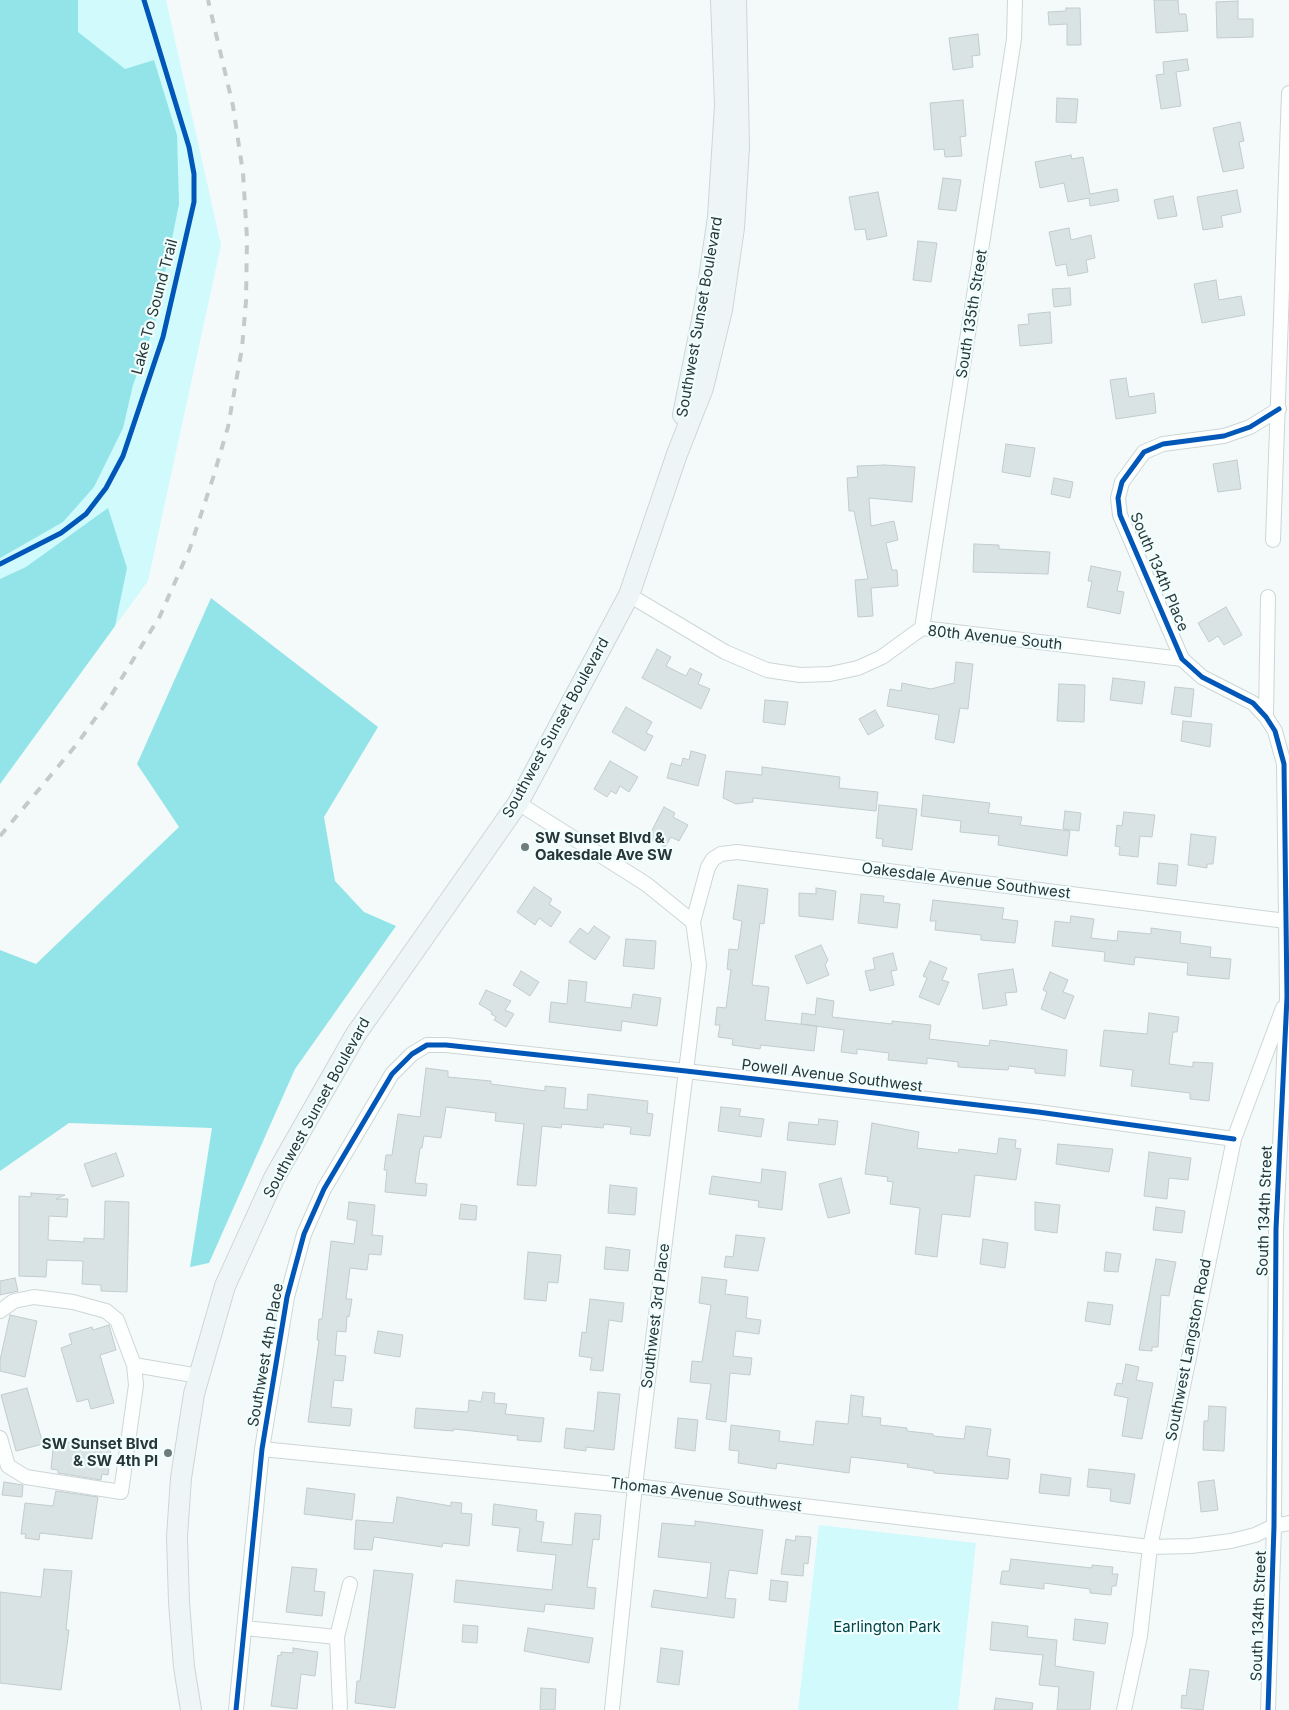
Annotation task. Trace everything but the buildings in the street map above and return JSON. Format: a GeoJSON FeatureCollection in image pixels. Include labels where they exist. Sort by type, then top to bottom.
{"type":"FeatureCollection","features":[{"type":"Feature","properties":{"kind":"main road","name":"Southwest Sunset Boulevard"},"geometry":{"type":"LineString","coordinates":[[677,454],[705,305],[718,217],[725,105],[721,0]]}},
{"type":"Feature","properties":{"kind":"main road","name":"Southwest Sunset Boulevard"},"geometry":{"type":"LineString","coordinates":[[190,1710],[184,1658],[177,1537],[181,1478],[200,1376],[225,1286],[274,1178],[356,1034],[518,803],[629,595],[677,454],[703,388],[722,310],[734,228],[739,148],[736,0]]}},
{"type":"Feature","properties":{"kind":"street","name":"South 135th Street"},"geometry":{"type":"LineString","coordinates":[[922,628],[1011,58],[1015,0]]}},
{"type":"Feature","properties":{"kind":"street"},"geometry":{"type":"LineString","coordinates":[[1273,540],[1289,92]]}},
{"type":"Feature","properties":{"kind":"street","name":"South 134th Place"},"geometry":{"type":"LineString","coordinates":[[1266,717],[1253,703],[1202,677],[1182,659],[1120,515],[1118,498],[1122,482],[1144,452],[1163,444],[1224,436],[1250,427],[1279,409]]}},
{"type":"Feature","properties":{"kind":"street","name":"80th Avenue South"},"geometry":{"type":"LineString","coordinates":[[629,595],[725,652],[767,670],[800,675],[830,674],[858,668],[882,657],[922,628],[1182,659]]}},
{"type":"Feature","properties":{"kind":"street","name":"South 134th Street"},"geometry":{"type":"LineString","coordinates":[[1268,597],[1266,717],[1278,739],[1284,764],[1288,995],[1276,1229],[1274,1526],[1268,1710]]}},
{"type":"Feature","properties":{"kind":"street"},"geometry":{"type":"LineString","coordinates":[[518,803],[646,884],[693,922]]}},
{"type":"Feature","properties":{"kind":"street","name":"Oakesdale Avenue Southwest"},"geometry":{"type":"LineString","coordinates":[[693,922],[708,867],[713,859],[721,854],[737,852],[1286,921]]}},
{"type":"Feature","properties":{"kind":"street","name":"Southwest 3rd Place"},"geometry":{"type":"LineString","coordinates":[[612,1710],[635,1486],[699,965],[693,922]]}},
{"type":"Feature","properties":{"kind":"street","name":"Southwest Langston Road"},"geometry":{"type":"LineString","coordinates":[[1124,1710],[1140,1636],[1150,1547],[1234,1139],[1288,995]]}},
{"type":"Feature","properties":{"kind":"street","name":"Powell Avenue Southwest"},"geometry":{"type":"LineString","coordinates":[[427,1045],[446,1045],[686,1071],[1038,1112],[1234,1139]]}},
{"type":"Feature","properties":{"kind":"street","name":"Southwest 4th Place"},"geometry":{"type":"LineString","coordinates":[[236,1710],[262,1449],[287,1297],[304,1234],[324,1190],[392,1074],[412,1054],[427,1045]]}},
{"type":"Feature","properties":{"kind":"street"},"geometry":{"type":"LineString","coordinates":[[0,1311],[14,1301],[34,1297],[73,1302],[106,1311],[116,1320],[134,1365],[136,1385],[121,1492],[26,1477],[8,1466],[0,1438]]}},
{"type":"Feature","properties":{"kind":"street"},"geometry":{"type":"LineString","coordinates":[[134,1365],[200,1376]]}},
{"type":"Feature","properties":{"kind":"street","name":"Thomas Avenue Southwest"},"geometry":{"type":"LineString","coordinates":[[262,1449],[635,1486],[1150,1547],[1191,1546],[1231,1541],[1255,1536],[1274,1526],[1289,1523]]}},
{"type":"Feature","properties":{"kind":"street"},"geometry":{"type":"LineString","coordinates":[[340,1707],[337,1637],[350,1584]]}},
{"type":"Feature","properties":{"kind":"street"},"geometry":{"type":"LineString","coordinates":[[244,1628],[337,1637]]}},
{"type":"Feature","properties":{"kind":"green space"},"geometry":{"type":"Polygon","coordinates":[[[0,0],[166,0],[221,245],[148,581],[0,784],[0,0]]]}},
{"type":"Feature","properties":{"kind":"green space","name":"Earlington Park"},"geometry":{"type":"Polygon","coordinates":[[[819,1525],[976,1543],[958,1710],[798,1710],[819,1525]]]}},
{"type":"Feature","properties":{"kind":"shaded area"},"geometry":{"type":"Polygon","coordinates":[[[0,0],[78,0],[78,32],[125,69],[154,60],[177,135],[179,204],[154,327],[133,385],[123,428],[94,487],[63,522],[0,558],[0,0]]]}},
{"type":"Feature","properties":{"kind":"shaded area"},"geometry":{"type":"Polygon","coordinates":[[[108,508],[127,568],[115,626],[0,784],[0,579],[26,567],[108,508]]]}},
{"type":"Feature","properties":{"kind":"shaded area"},"geometry":{"type":"Polygon","coordinates":[[[211,598],[378,727],[324,817],[335,881],[364,912],[396,926],[295,1069],[209,1263],[190,1267],[212,1128],[69,1123],[0,1171],[0,950],[36,964],[179,827],[137,764],[211,598]]]}},
{"type":"Feature","properties":{"kind":"railway"},"geometry":{"type":"LineString","coordinates":[[0,836],[77,744],[107,702],[160,616],[190,548],[228,427],[242,348],[246,301],[247,238],[243,173],[233,106],[208,0]]}},
{"type":"Feature","properties":{"kind":"cycle path","name":"Lake To Sound Trail"},"geometry":{"type":"LineString","coordinates":[[0,564],[61,533],[86,514],[106,488],[123,456],[163,337],[194,202],[194,174],[189,147],[144,0]]}},
{"type":"Feature","properties":{"kind":"cycle path"},"geometry":{"type":"LineString","coordinates":[[1268,1710],[1274,1526],[1276,1229],[1287,997],[1284,764],[1275,731],[1266,717],[1253,703],[1202,677],[1182,659],[1120,515],[1118,498],[1122,482],[1144,452],[1163,444],[1224,436],[1250,427],[1279,409]]}},
{"type":"Feature","properties":{"kind":"cycle path"},"geometry":{"type":"LineString","coordinates":[[236,1710],[262,1449],[287,1297],[304,1234],[324,1189],[392,1074],[412,1054],[427,1045],[446,1045],[686,1071],[1038,1112],[1234,1139]]}},
{"type":"Feature","properties":{"kind":"place","name":"SW Sunset Blvd & Oakesdale Ave SW"},"geometry":{"type":"Point","coordinates":[525,847]}},
{"type":"Feature","properties":{"kind":"place","name":"SW Sunset Blvd & SW 4th Pl"},"geometry":{"type":"Point","coordinates":[168,1453]}}]}
